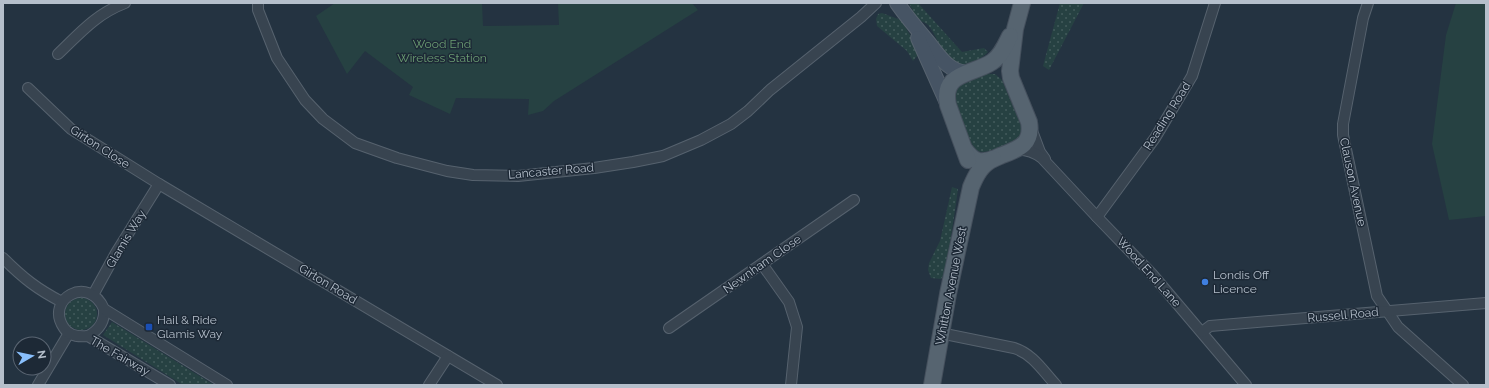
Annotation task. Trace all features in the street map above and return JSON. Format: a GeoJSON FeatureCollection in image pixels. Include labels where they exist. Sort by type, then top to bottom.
{"type":"FeatureCollection","features":[{"type":"Feature","properties":{"kind":"main road"},"geometry":{"type":"LineString","coordinates":[[948,104],[946,96],[952,80],[987,65],[999,56],[1004,48],[1020,10]]}},
{"type":"Feature","properties":{"kind":"main road"},"geometry":{"type":"LineString","coordinates":[[1010,78],[1011,50],[1020,10]]}},
{"type":"Feature","properties":{"kind":"main road"},"geometry":{"type":"LineString","coordinates":[[965,150],[974,159],[987,161],[1021,147],[1029,136],[1029,122],[1008,72],[999,65],[987,65]]}},
{"type":"Feature","properties":{"kind":"main road","name":"Whitton Avenue West"},"geometry":{"type":"LineString","coordinates":[[948,104],[965,150],[971,172],[971,187]]}},
{"type":"Feature","properties":{"kind":"main road","name":"Whitton Avenue West"},"geometry":{"type":"LineString","coordinates":[[932,385],[940,333],[971,187],[977,173],[983,166],[993,159]]}},
{"type":"Feature","properties":{"kind":"street"},"geometry":{"type":"LineString","coordinates":[[58,54],[103,12],[124,3]]}},
{"type":"Feature","properties":{"kind":"street","name":"Lancaster Road"},"geometry":{"type":"LineString","coordinates":[[258,3],[258,10],[277,58],[305,100],[323,119],[355,143],[397,158],[447,171],[473,175],[518,176],[633,162],[663,156],[701,140],[731,124],[748,111],[770,90],[861,17],[876,3]]}},
{"type":"Feature","properties":{"kind":"street"},"geometry":{"type":"LineString","coordinates":[[897,3],[912,25],[946,64],[958,71],[969,72]]}},
{"type":"Feature","properties":{"kind":"street","name":"Reading Road"},"geometry":{"type":"LineString","coordinates":[[1097,217],[1155,138],[1192,76],[1215,3]]}},
{"type":"Feature","properties":{"kind":"street","name":"Clauson Avenue"},"geometry":{"type":"LineString","coordinates":[[1368,3],[1363,18],[1344,117],[1343,135],[1377,296],[1398,327],[1463,385]]}},
{"type":"Feature","properties":{"kind":"street"},"geometry":{"type":"LineString","coordinates":[[912,25],[948,104]]}},
{"type":"Feature","properties":{"kind":"street","name":"Girton Close"},"geometry":{"type":"LineString","coordinates":[[28,88],[70,129],[159,184]]}},
{"type":"Feature","properties":{"kind":"street","name":"Wood End Lane"},"geometry":{"type":"LineString","coordinates":[[1029,122],[1040,152],[1047,163]]}},
{"type":"Feature","properties":{"kind":"street","name":"Wood End Lane"},"geometry":{"type":"LineString","coordinates":[[1015,150],[1026,150],[1038,154],[1047,163],[1152,274],[1246,385]]}},
{"type":"Feature","properties":{"kind":"street","name":"Glamis Way"},"geometry":{"type":"LineString","coordinates":[[94,295],[116,253],[159,184]]}},
{"type":"Feature","properties":{"kind":"street","name":"Girton Road"},"geometry":{"type":"LineString","coordinates":[[159,184],[497,385]]}},
{"type":"Feature","properties":{"kind":"street","name":"Newnham Close"},"geometry":{"type":"LineString","coordinates":[[669,328],[854,200]]}},
{"type":"Feature","properties":{"kind":"street"},"geometry":{"type":"LineString","coordinates":[[3,258],[18,273],[40,291],[62,302]]}},
{"type":"Feature","properties":{"kind":"street"},"geometry":{"type":"LineString","coordinates":[[762,264],[789,302],[798,327],[791,385]]}},
{"type":"Feature","properties":{"kind":"street"},"geometry":{"type":"LineString","coordinates":[[38,385],[69,333],[61,324],[59,309],[62,302],[70,294],[86,292],[94,295],[104,309],[101,325],[96,331],[88,336]]}},
{"type":"Feature","properties":{"kind":"street","name":"Russell Road"},"geometry":{"type":"LineString","coordinates":[[1202,332],[1210,326],[1486,303]]}},
{"type":"Feature","properties":{"kind":"street"},"geometry":{"type":"LineString","coordinates":[[104,309],[227,385]]}},
{"type":"Feature","properties":{"kind":"street","name":"The Fairway"},"geometry":{"type":"LineString","coordinates":[[69,333],[79,337],[88,336],[170,385]]}},
{"type":"Feature","properties":{"kind":"street"},"geometry":{"type":"LineString","coordinates":[[940,333],[1023,351],[1029,355],[1056,385]]}},
{"type":"Feature","properties":{"kind":"street"},"geometry":{"type":"LineString","coordinates":[[429,385],[448,356]]}},
{"type":"Feature","properties":{"kind":"green space","name":"Wood End Wireless Station"},"geometry":{"type":"Polygon","coordinates":[[[335,3],[482,3],[483,26],[559,25],[558,3],[692,3],[698,10],[554,101],[543,111],[528,115],[529,99],[456,98],[450,114],[409,95],[413,87],[365,51],[347,74],[316,16],[335,3]]]}},
{"type":"Feature","properties":{"kind":"green space"},"geometry":{"type":"Polygon","coordinates":[[[909,3],[918,3],[962,52],[984,48],[988,52],[977,61],[967,64],[955,62],[950,59],[945,55],[928,25],[917,19],[909,3]]]}},
{"type":"Feature","properties":{"kind":"green space"},"geometry":{"type":"Polygon","coordinates":[[[1060,3],[1084,3],[1049,70],[1043,66],[1060,3]]]}},
{"type":"Feature","properties":{"kind":"green space"},"geometry":{"type":"Polygon","coordinates":[[[1456,3],[1486,3],[1486,216],[1449,220],[1432,144],[1446,35],[1456,3]]]}},
{"type":"Feature","properties":{"kind":"green space"},"geometry":{"type":"Polygon","coordinates":[[[882,13],[901,20],[910,35],[918,55],[913,61],[907,51],[877,26],[876,19],[878,14],[882,13]]]}},
{"type":"Feature","properties":{"kind":"green space"},"geometry":{"type":"Polygon","coordinates":[[[985,74],[995,74],[1002,80],[1022,129],[1019,137],[1009,144],[992,151],[981,152],[974,147],[966,133],[958,114],[954,92],[959,85],[985,74]]]}},
{"type":"Feature","properties":{"kind":"green space"},"geometry":{"type":"Polygon","coordinates":[[[952,187],[958,189],[946,272],[941,279],[931,278],[928,270],[929,263],[940,241],[952,187]]]}},
{"type":"Feature","properties":{"kind":"green space"},"geometry":{"type":"Polygon","coordinates":[[[78,298],[84,298],[94,305],[97,314],[96,320],[90,327],[84,330],[78,330],[68,323],[65,317],[65,311],[72,301],[78,298]]]}},
{"type":"Feature","properties":{"kind":"green space"},"geometry":{"type":"Polygon","coordinates":[[[112,322],[214,385],[183,385],[103,335],[112,322]]]}},
{"type":"Feature","properties":{"kind":"place","name":"Londis Off Licence"},"geometry":{"type":"Point","coordinates":[1205,282]}},
{"type":"Feature","properties":{"kind":"place","name":"Hail & Ride Glamis Way"},"geometry":{"type":"Point","coordinates":[149,327]}}]}
